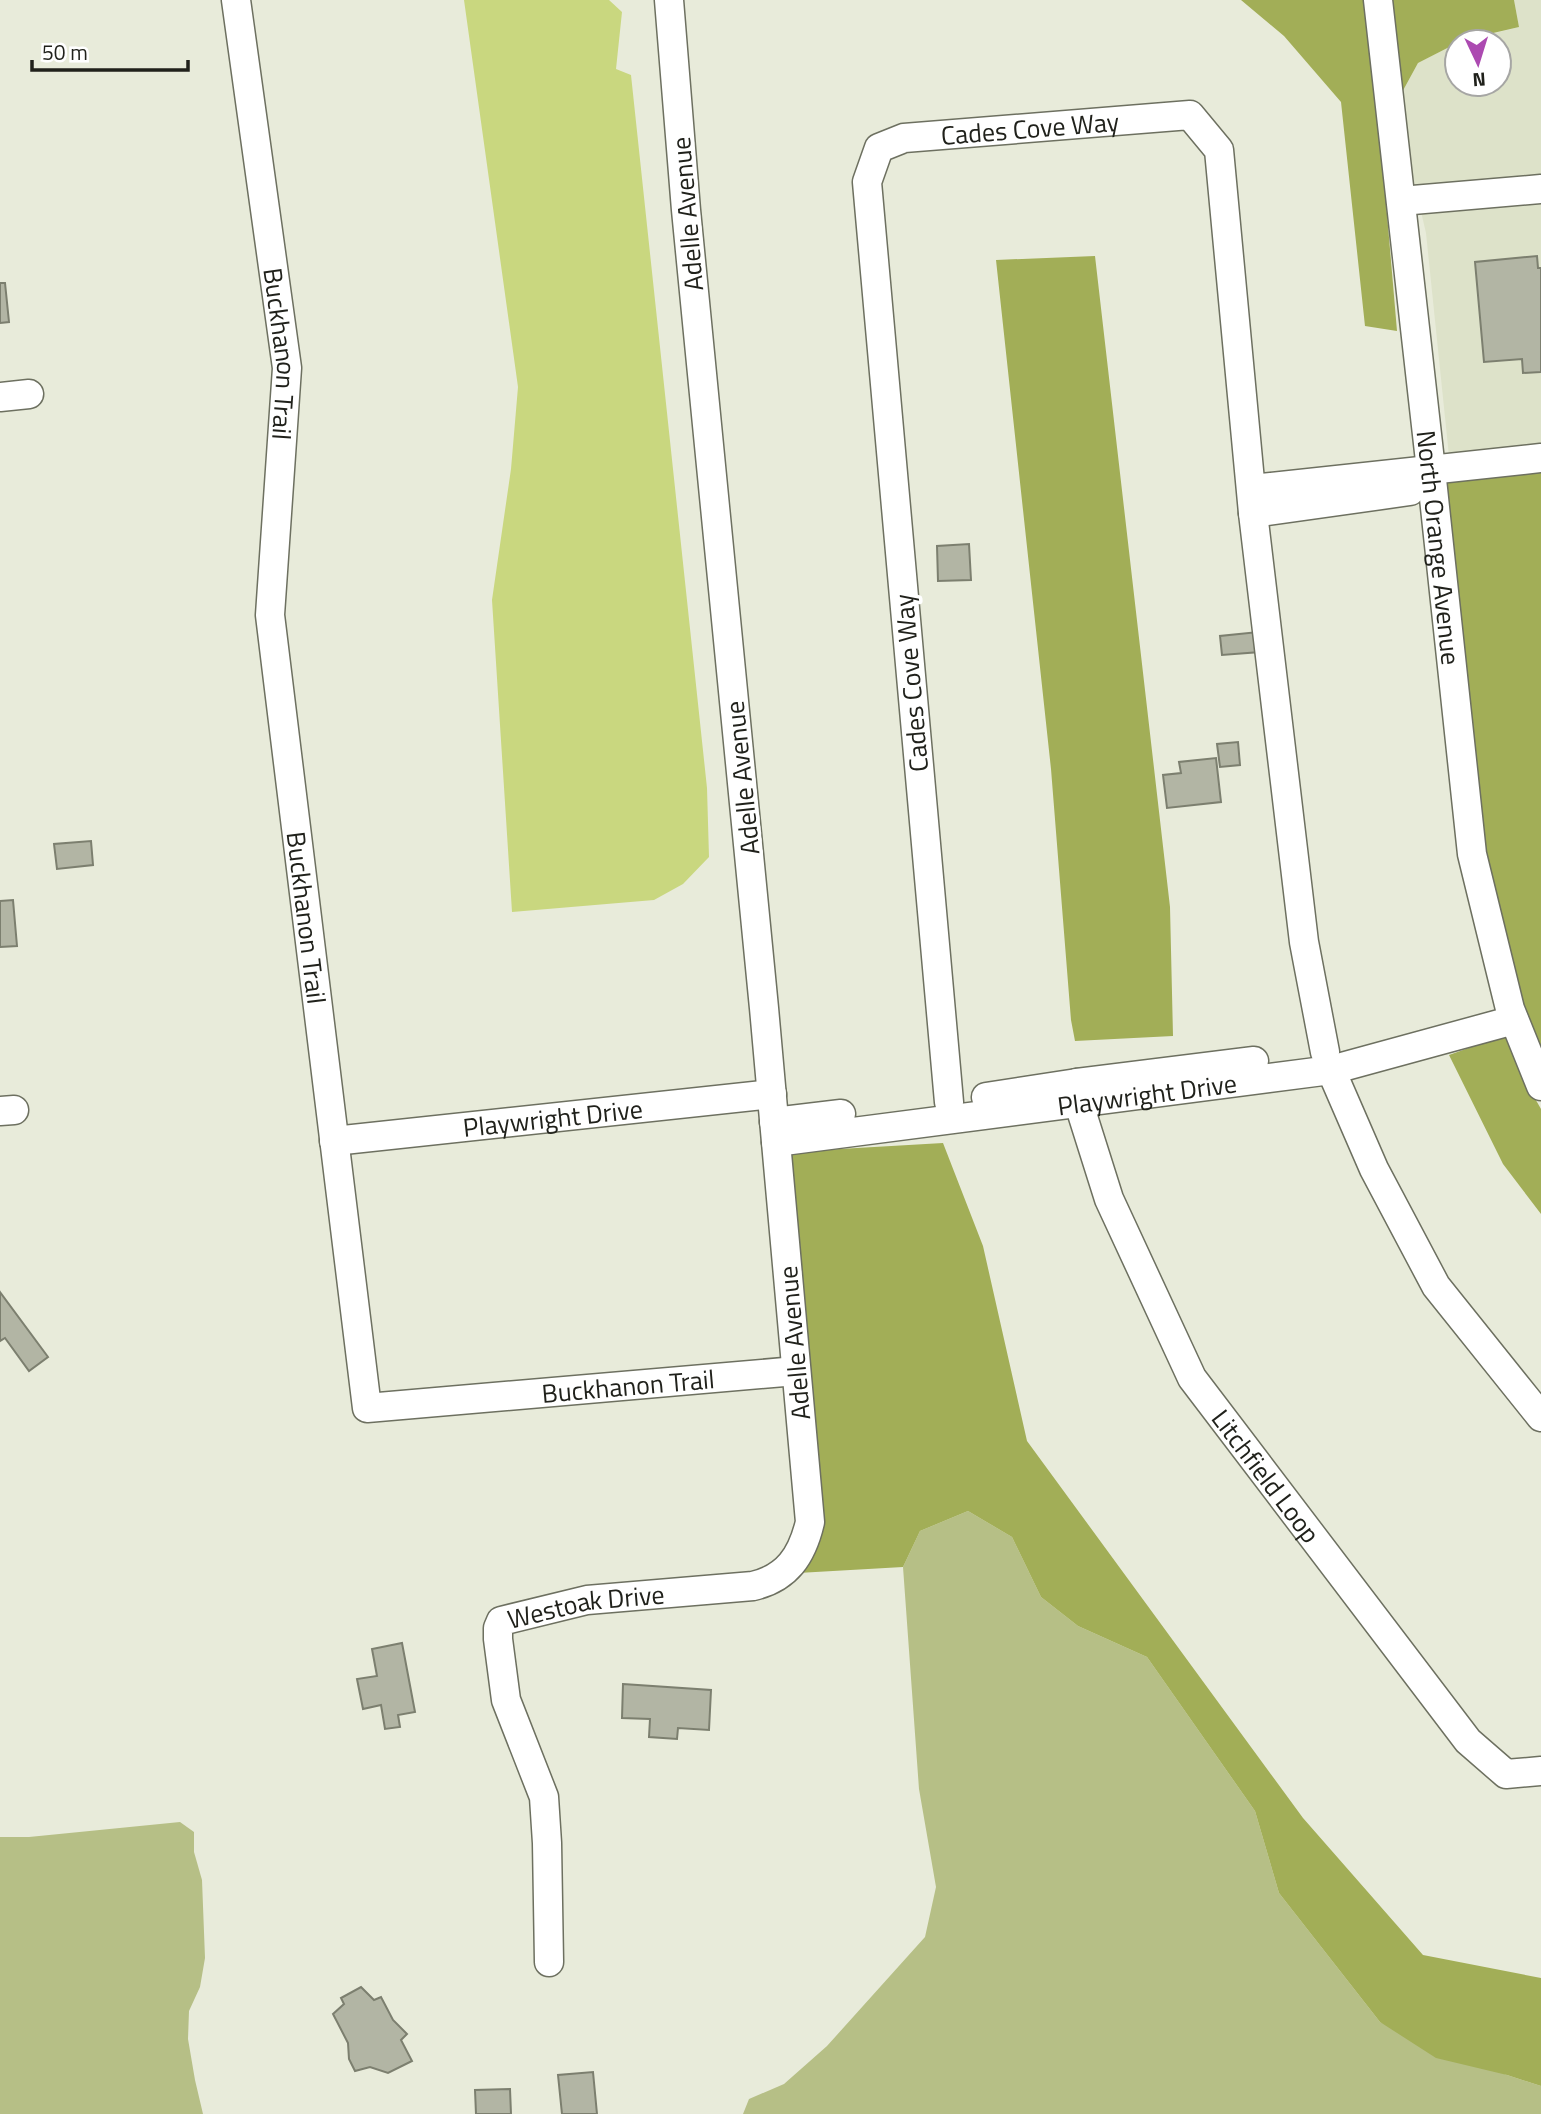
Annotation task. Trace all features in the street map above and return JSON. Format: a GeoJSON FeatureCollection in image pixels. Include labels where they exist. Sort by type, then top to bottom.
{"type":"FeatureCollection","features":[{"type":"Feature","properties":{"kind":"street","name":"Buckhanon Trail"},"geometry":{"type":"LineString","coordinates":[[236,0],[287,368],[270,615],[367,1408],[796,1371]]}},
{"type":"Feature","properties":{"kind":"street","name":"Adelle Avenue"},"geometry":{"type":"LineString","coordinates":[[669,0],[685,210],[772,1094],[810,1522],[798,1554]]}},
{"type":"Feature","properties":{"kind":"street","name":"North Orange Avenue"},"geometry":{"type":"LineString","coordinates":[[1378,0],[1472,854],[1512,1014],[1541,1086]]}},
{"type":"Feature","properties":{"kind":"street","name":"Cades Cove Way"},"geometry":{"type":"LineString","coordinates":[[949,1102],[867,181],[879,148],[904,138],[1190,115],[1219,150],[1253,501],[1304,942],[1328,1061]]}},
{"type":"Feature","properties":{"kind":"street"},"geometry":{"type":"LineString","coordinates":[[1401,201],[1541,189]]}},
{"type":"Feature","properties":{"kind":"street"},"geometry":{"type":"LineString","coordinates":[[0,397],[29,394]]}},
{"type":"Feature","properties":{"kind":"street"},"geometry":{"type":"LineString","coordinates":[[1253,501],[1432,479],[1541,458]]}},
{"type":"Feature","properties":{"kind":"street","name":"Playwright Drive"},"geometry":{"type":"LineString","coordinates":[[775,1132],[1328,1061],[1512,1014]]}},
{"type":"Feature","properties":{"kind":"street"},"geometry":{"type":"LineString","coordinates":[[1328,1061],[1374,1169],[1436,1286],[1541,1416]]}},
{"type":"Feature","properties":{"kind":"street","name":"Playwright Drive"},"geometry":{"type":"LineString","coordinates":[[775,1132],[949,1102],[1078,1093]]}},
{"type":"Feature","properties":{"kind":"street","name":"Litchfield Loop"},"geometry":{"type":"LineString","coordinates":[[1078,1093],[1109,1199],[1192,1378],[1468,1741],[1506,1774],[1541,1771]]}},
{"type":"Feature","properties":{"kind":"street","name":"Playwright Drive"},"geometry":{"type":"LineString","coordinates":[[334,1141],[772,1094]]}},
{"type":"Feature","properties":{"kind":"street","name":"Westoak Drive"},"geometry":{"type":"LineString","coordinates":[[549,1962],[544,1797],[506,1700],[498,1639],[501,1621],[587,1600],[753,1587],[769,1582],[785,1572],[798,1554]]}},
{"type":"Feature","properties":{"kind":"shaded area"},"geometry":{"type":"Polygon","coordinates":[[[464,0],[609,0],[622,12],[616,69],[631,75],[707,788],[709,857],[683,884],[654,900],[512,912],[492,600],[511,469],[518,387],[464,0]]]}},
{"type":"Feature","properties":{"kind":"shaded area"},"geometry":{"type":"Polygon","coordinates":[[[1241,0],[1367,0],[1397,331],[1365,326],[1341,102],[1284,36],[1241,0]]]}},
{"type":"Feature","properties":{"kind":"shaded area"},"geometry":{"type":"Polygon","coordinates":[[[1389,0],[1514,0],[1519,27],[1443,28],[1443,50],[1418,63],[1400,96],[1389,0]]]}},
{"type":"Feature","properties":{"kind":"shaded area"},"geometry":{"type":"Polygon","coordinates":[[[1514,0],[1541,0],[1541,446],[1449,456],[1426,233],[1406,147],[1400,96],[1418,63],[1443,50],[1443,98],[1513,98],[1513,28],[1519,27],[1514,0]]]}},
{"type":"Feature","properties":{"kind":"shaded area"},"geometry":{"type":"Polygon","coordinates":[[[1095,256],[1170,907],[1173,1036],[1075,1041],[1071,1020],[1051,769],[996,260],[1095,256]]]}},
{"type":"Feature","properties":{"kind":"shaded area"},"geometry":{"type":"Polygon","coordinates":[[[1541,470],[1541,1058],[1524,1016],[1482,853],[1443,481],[1541,470]]]}},
{"type":"Feature","properties":{"kind":"shaded area"},"geometry":{"type":"Polygon","coordinates":[[[1508,1034],[1529,1088],[1541,1109],[1541,1214],[1503,1164],[1449,1055],[1508,1034]]]}},
{"type":"Feature","properties":{"kind":"shaded area"},"geometry":{"type":"Polygon","coordinates":[[[943,1143],[983,1246],[1027,1441],[1303,1818],[1423,1955],[1541,1978],[1541,2086],[1436,2058],[1380,2022],[1279,1893],[1255,1811],[1147,1657],[1078,1626],[1041,1597],[1012,1537],[968,1511],[920,1531],[903,1567],[798,1573],[788,1152],[943,1143]]]}},
{"type":"Feature","properties":{"kind":"shaded area"},"geometry":{"type":"Polygon","coordinates":[[[968,1511],[1012,1537],[1041,1597],[1078,1626],[1147,1657],[1255,1811],[1279,1893],[1380,2022],[1507,2075],[1541,2086],[1541,2114],[743,2114],[749,2099],[784,2084],[827,2046],[925,1937],[936,1887],[919,1789],[903,1567],[920,1531],[968,1511]]]}},
{"type":"Feature","properties":{"kind":"shaded area"},"geometry":{"type":"Polygon","coordinates":[[[180,1822],[194,1832],[194,1852],[202,1880],[205,1958],[200,1987],[189,2011],[188,2039],[203,2114],[0,2114],[0,1837],[29,1837],[180,1822]]]}},
{"type":"Feature","properties":{"kind":"building"},"geometry":{"type":"Polygon","coordinates":[[[1537,256],[1538,268],[1541,268],[1541,372],[1523,373],[1522,359],[1484,362],[1475,262],[1537,256]]]}},
{"type":"Feature","properties":{"kind":"building"},"geometry":{"type":"Polygon","coordinates":[[[0,283],[5,283],[9,322],[0,323],[0,283]]]}},
{"type":"Feature","properties":{"kind":"building"},"geometry":{"type":"Polygon","coordinates":[[[969,544],[971,580],[938,581],[937,546],[969,544]]]}},
{"type":"Feature","properties":{"kind":"building"},"geometry":{"type":"Polygon","coordinates":[[[1258,632],[1260,652],[1222,655],[1220,636],[1258,632]]]}},
{"type":"Feature","properties":{"kind":"building"},"geometry":{"type":"Polygon","coordinates":[[[1238,742],[1240,765],[1220,767],[1217,744],[1238,742]]]}},
{"type":"Feature","properties":{"kind":"building"},"geometry":{"type":"Polygon","coordinates":[[[1216,758],[1221,802],[1167,808],[1163,775],[1181,773],[1179,762],[1216,758]]]}},
{"type":"Feature","properties":{"kind":"building"},"geometry":{"type":"Polygon","coordinates":[[[91,841],[93,865],[57,869],[54,844],[91,841]]]}},
{"type":"Feature","properties":{"kind":"building"},"geometry":{"type":"Polygon","coordinates":[[[13,900],[17,946],[0,947],[0,901],[13,900]]]}},
{"type":"Feature","properties":{"kind":"building"},"geometry":{"type":"Polygon","coordinates":[[[0,1292],[48,1357],[29,1371],[5,1338],[0,1341],[0,1292]]]}},
{"type":"Feature","properties":{"kind":"building"},"geometry":{"type":"Polygon","coordinates":[[[402,1643],[415,1712],[398,1715],[400,1727],[385,1729],[381,1705],[363,1709],[357,1679],[377,1676],[372,1649],[402,1643]]]}},
{"type":"Feature","properties":{"kind":"building"},"geometry":{"type":"Polygon","coordinates":[[[623,1684],[711,1690],[709,1730],[678,1728],[677,1739],[649,1737],[650,1719],[622,1718],[623,1684]]]}},
{"type":"Feature","properties":{"kind":"building"},"geometry":{"type":"Polygon","coordinates":[[[361,1987],[374,2000],[381,1997],[393,2020],[407,2034],[401,2040],[412,2061],[388,2073],[370,2067],[355,2071],[349,2059],[348,2043],[333,2014],[344,2004],[341,1998],[361,1987]]]}},
{"type":"Feature","properties":{"kind":"building"},"geometry":{"type":"Polygon","coordinates":[[[593,2072],[597,2114],[562,2114],[558,2075],[593,2072]]]}},
{"type":"Feature","properties":{"kind":"building"},"geometry":{"type":"Polygon","coordinates":[[[510,2089],[511,2114],[476,2114],[475,2090],[510,2089]]]}}]}
